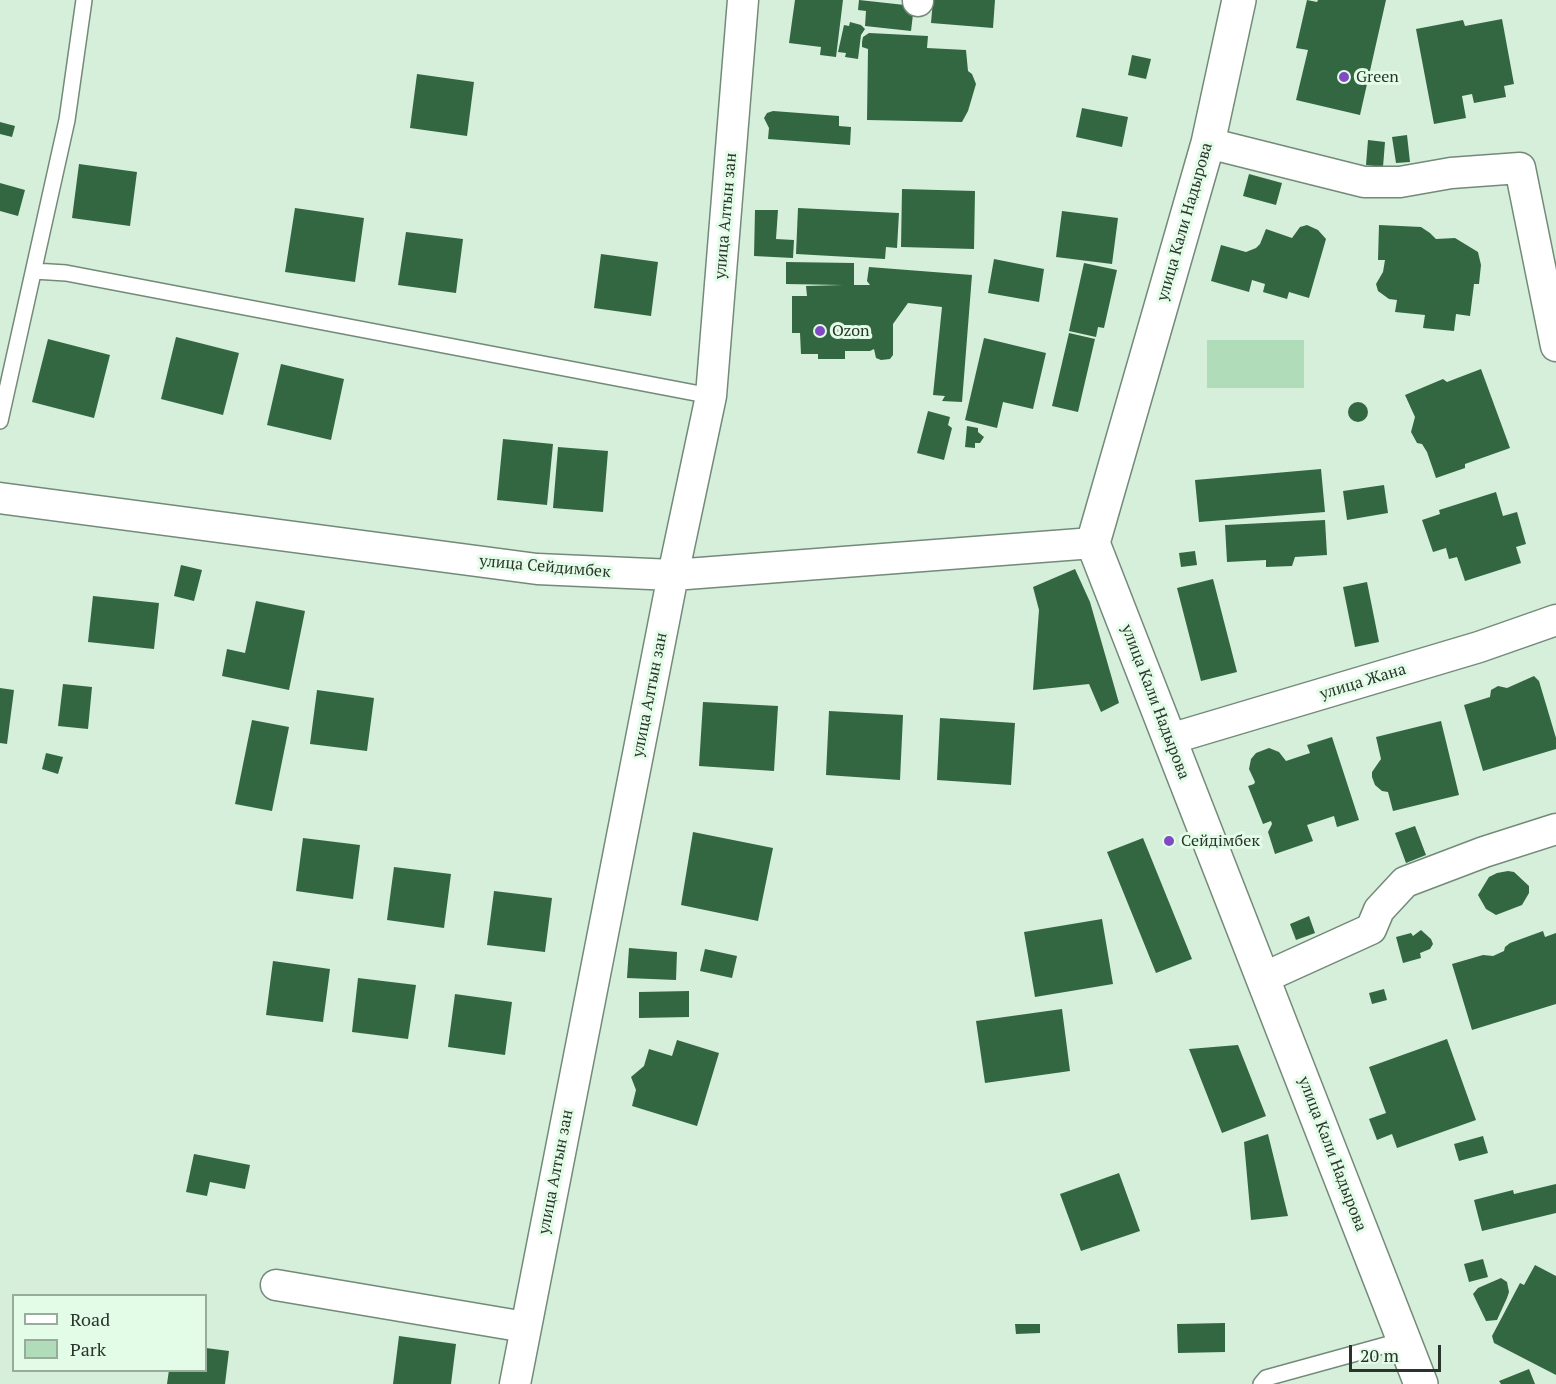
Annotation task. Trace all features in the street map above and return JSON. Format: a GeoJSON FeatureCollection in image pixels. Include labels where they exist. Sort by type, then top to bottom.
{"type":"FeatureCollection","features":[{"type":"Feature","properties":{"kind":"street","name":"улица Алтын зан"},"geometry":{"type":"LineString","coordinates":[[515,1384],[673,575],[711,396],[743,0]]}},
{"type":"Feature","properties":{"kind":"street","name":"улица Кали Надырова"},"geometry":{"type":"LineString","coordinates":[[1239,0],[1208,143],[1093,543],[1421,1384]]}},
{"type":"Feature","properties":{"kind":"street"},"geometry":{"type":"LineString","coordinates":[[1208,143],[1364,182],[1400,182],[1451,173],[1520,168],[1556,346]]}},
{"type":"Feature","properties":{"kind":"street","name":"улица Сейдимбек"},"geometry":{"type":"LineString","coordinates":[[0,498],[537,569],[673,575],[1093,543]]}},
{"type":"Feature","properties":{"kind":"street","name":"улица Жана"},"geometry":{"type":"LineString","coordinates":[[1170,739],[1479,647],[1556,620]]}},
{"type":"Feature","properties":{"kind":"street"},"geometry":{"type":"LineString","coordinates":[[1263,978],[1371,929],[1379,910],[1405,882],[1484,852],[1556,829]]}},
{"type":"Feature","properties":{"kind":"street"},"geometry":{"type":"LineString","coordinates":[[276,1285],[525,1328]]}},
{"type":"Feature","properties":{"kind":"lane"},"geometry":{"type":"LineString","coordinates":[[0,421],[67,120],[84,0]]}},
{"type":"Feature","properties":{"kind":"lane"},"geometry":{"type":"LineString","coordinates":[[34,271],[77,275],[711,396]]}},
{"type":"Feature","properties":{"kind":"lane"},"geometry":{"type":"LineString","coordinates":[[1261,1384],[1266,1378],[1404,1340]]}},
{"type":"Feature","properties":{"kind":"green space"},"geometry":{"type":"Polygon","coordinates":[[[1207,340],[1304,340],[1304,388],[1207,388],[1207,340]]]}},
{"type":"Feature","properties":{"kind":"building"},"geometry":{"type":"Polygon","coordinates":[[[795,0],[843,0],[836,57],[820,55],[821,47],[789,43],[795,0]]]}},
{"type":"Feature","properties":{"kind":"building"},"geometry":{"type":"Polygon","coordinates":[[[859,0],[914,6],[911,31],[865,26],[866,11],[858,10],[859,0]]]}},
{"type":"Feature","properties":{"kind":"building"},"geometry":{"type":"Polygon","coordinates":[[[933,0],[995,0],[993,28],[931,23],[933,0]]]}},
{"type":"Feature","properties":{"kind":"building"},"geometry":{"type":"Polygon","coordinates":[[[1307,0],[1317,2],[1318,0],[1386,0],[1360,115],[1296,100],[1308,50],[1296,48],[1307,0]]]}},
{"type":"Feature","properties":{"kind":"building"},"geometry":{"type":"Polygon","coordinates":[[[1502,19],[1514,84],[1504,86],[1506,97],[1474,103],[1472,94],[1462,96],[1466,118],[1434,124],[1416,29],[1463,20],[1465,26],[1502,19]]]}},
{"type":"Feature","properties":{"kind":"building"},"geometry":{"type":"Polygon","coordinates":[[[850,22],[861,25],[865,29],[861,35],[858,59],[845,57],[846,53],[838,52],[844,25],[849,26],[850,22]]]}},
{"type":"Feature","properties":{"kind":"building"},"geometry":{"type":"Polygon","coordinates":[[[869,33],[928,36],[927,48],[966,50],[968,71],[972,74],[976,84],[968,111],[962,122],[867,120],[868,49],[862,47],[862,42],[863,37],[869,33]]]}},
{"type":"Feature","properties":{"kind":"building"},"geometry":{"type":"Polygon","coordinates":[[[1132,55],[1151,59],[1146,79],[1128,75],[1132,55]]]}},
{"type":"Feature","properties":{"kind":"building"},"geometry":{"type":"Polygon","coordinates":[[[417,74],[474,82],[467,136],[410,128],[417,74]]]}},
{"type":"Feature","properties":{"kind":"building"},"geometry":{"type":"Polygon","coordinates":[[[1082,108],[1128,117],[1122,147],[1076,137],[1082,108]]]}},
{"type":"Feature","properties":{"kind":"building"},"geometry":{"type":"Polygon","coordinates":[[[773,111],[839,116],[839,126],[851,127],[850,145],[768,139],[769,128],[764,118],[767,113],[773,111]]]}},
{"type":"Feature","properties":{"kind":"building"},"geometry":{"type":"Polygon","coordinates":[[[0,122],[15,126],[12,137],[0,134],[0,122]]]}},
{"type":"Feature","properties":{"kind":"building"},"geometry":{"type":"Polygon","coordinates":[[[1407,135],[1410,162],[1396,163],[1392,137],[1407,135]]]}},
{"type":"Feature","properties":{"kind":"building"},"geometry":{"type":"Polygon","coordinates":[[[1368,140],[1385,142],[1383,167],[1366,165],[1368,140]]]}},
{"type":"Feature","properties":{"kind":"building"},"geometry":{"type":"Polygon","coordinates":[[[79,164],[137,172],[130,226],[72,218],[79,164]]]}},
{"type":"Feature","properties":{"kind":"building"},"geometry":{"type":"Polygon","coordinates":[[[1249,174],[1282,183],[1276,205],[1243,196],[1249,174]]]}},
{"type":"Feature","properties":{"kind":"building"},"geometry":{"type":"Polygon","coordinates":[[[0,183],[25,190],[18,216],[0,211],[0,183]]]}},
{"type":"Feature","properties":{"kind":"building"},"geometry":{"type":"Polygon","coordinates":[[[902,189],[975,191],[974,249],[901,247],[902,189]]]}},
{"type":"Feature","properties":{"kind":"building"},"geometry":{"type":"Polygon","coordinates":[[[295,208],[364,218],[355,282],[285,272],[295,208]]]}},
{"type":"Feature","properties":{"kind":"building"},"geometry":{"type":"Polygon","coordinates":[[[798,208],[899,213],[897,248],[886,247],[885,259],[796,254],[798,208]]]}},
{"type":"Feature","properties":{"kind":"building"},"geometry":{"type":"Polygon","coordinates":[[[755,210],[778,210],[776,239],[794,240],[793,258],[754,256],[755,210]]]}},
{"type":"Feature","properties":{"kind":"building"},"geometry":{"type":"Polygon","coordinates":[[[1062,211],[1118,218],[1112,264],[1056,257],[1062,211]]]}},
{"type":"Feature","properties":{"kind":"building"},"geometry":{"type":"Polygon","coordinates":[[[1307,225],[1318,230],[1326,239],[1309,298],[1289,292],[1287,299],[1263,292],[1265,284],[1252,280],[1249,292],[1211,281],[1221,245],[1246,252],[1260,244],[1266,229],[1292,238],[1300,227],[1307,225]]]}},
{"type":"Feature","properties":{"kind":"building"},"geometry":{"type":"Polygon","coordinates":[[[1379,225],[1421,227],[1436,239],[1455,238],[1478,252],[1481,265],[1479,284],[1474,284],[1470,316],[1456,314],[1454,331],[1423,328],[1425,315],[1395,312],[1397,300],[1389,299],[1378,291],[1376,284],[1383,272],[1385,260],[1378,260],[1379,225]]]}},
{"type":"Feature","properties":{"kind":"building"},"geometry":{"type":"Polygon","coordinates":[[[406,232],[463,239],[456,293],[398,285],[406,232]]]}},
{"type":"Feature","properties":{"kind":"building"},"geometry":{"type":"Polygon","coordinates":[[[601,254],[658,262],[651,316],[594,308],[601,254]]]}},
{"type":"Feature","properties":{"kind":"building"},"geometry":{"type":"Polygon","coordinates":[[[994,259],[1044,269],[1039,302],[988,293],[994,259]]]}},
{"type":"Feature","properties":{"kind":"building"},"geometry":{"type":"Polygon","coordinates":[[[786,262],[854,263],[854,285],[870,285],[867,281],[869,267],[972,275],[962,402],[942,401],[945,396],[933,395],[942,307],[908,303],[893,324],[893,355],[890,359],[876,358],[874,349],[845,351],[845,359],[818,359],[818,354],[801,354],[800,333],[792,333],[792,296],[807,296],[806,286],[843,285],[786,284],[786,262]]]}},
{"type":"Feature","properties":{"kind":"building"},"geometry":{"type":"Polygon","coordinates":[[[1084,263],[1117,270],[1104,328],[1098,327],[1096,337],[1069,331],[1084,263]]]}},
{"type":"Feature","properties":{"kind":"building"},"geometry":{"type":"Polygon","coordinates":[[[1069,333],[1095,339],[1078,412],[1052,406],[1069,333]]]}},
{"type":"Feature","properties":{"kind":"building"},"geometry":{"type":"Polygon","coordinates":[[[176,337],[239,353],[223,415],[161,399],[176,337]]]}},
{"type":"Feature","properties":{"kind":"building"},"geometry":{"type":"Polygon","coordinates":[[[984,338],[1046,353],[1033,409],[1003,402],[997,428],[965,420],[984,338]]]}},
{"type":"Feature","properties":{"kind":"building"},"geometry":{"type":"Polygon","coordinates":[[[48,339],[110,355],[94,418],[32,402],[48,339]]]}},
{"type":"Feature","properties":{"kind":"building"},"geometry":{"type":"Polygon","coordinates":[[[281,364],[344,379],[331,440],[267,425],[281,364]]]}},
{"type":"Feature","properties":{"kind":"building"},"geometry":{"type":"Polygon","coordinates":[[[1481,369],[1510,448],[1465,464],[1465,468],[1436,478],[1427,452],[1422,444],[1417,443],[1411,432],[1415,417],[1405,395],[1443,379],[1447,382],[1481,369]]]}},
{"type":"Feature","properties":{"kind":"building"},"geometry":{"type":"Polygon","coordinates":[[[1358,402],[1365,405],[1368,412],[1365,419],[1358,422],[1351,419],[1348,412],[1351,405],[1358,402]]]}},
{"type":"Feature","properties":{"kind":"building"},"geometry":{"type":"Polygon","coordinates":[[[928,411],[950,417],[948,425],[952,428],[944,460],[917,453],[928,411]]]}},
{"type":"Feature","properties":{"kind":"building"},"geometry":{"type":"Polygon","coordinates":[[[967,426],[978,428],[978,432],[984,437],[980,443],[975,443],[975,448],[965,447],[967,426]]]}},
{"type":"Feature","properties":{"kind":"building"},"geometry":{"type":"Polygon","coordinates":[[[503,439],[553,444],[547,505],[497,500],[503,439]]]}},
{"type":"Feature","properties":{"kind":"building"},"geometry":{"type":"Polygon","coordinates":[[[558,447],[608,451],[603,512],[553,508],[558,447]]]}},
{"type":"Feature","properties":{"kind":"building"},"geometry":{"type":"Polygon","coordinates":[[[1321,469],[1325,512],[1199,522],[1195,480],[1321,469]]]}},
{"type":"Feature","properties":{"kind":"building"},"geometry":{"type":"Polygon","coordinates":[[[1384,485],[1388,513],[1347,520],[1343,491],[1384,485]]]}},
{"type":"Feature","properties":{"kind":"building"},"geometry":{"type":"Polygon","coordinates":[[[1496,492],[1503,516],[1517,512],[1526,544],[1516,547],[1521,563],[1465,581],[1457,557],[1449,559],[1446,548],[1433,552],[1422,520],[1440,514],[1439,510],[1496,492]]]}},
{"type":"Feature","properties":{"kind":"building"},"geometry":{"type":"Polygon","coordinates":[[[1325,520],[1327,555],[1295,557],[1292,566],[1266,567],[1266,560],[1227,562],[1225,525],[1325,520]]]}},
{"type":"Feature","properties":{"kind":"building"},"geometry":{"type":"Polygon","coordinates":[[[1195,551],[1197,565],[1181,567],[1179,553],[1195,551]]]}},
{"type":"Feature","properties":{"kind":"building"},"geometry":{"type":"Polygon","coordinates":[[[181,565],[202,570],[194,601],[174,596],[181,565]]]}},
{"type":"Feature","properties":{"kind":"building"},"geometry":{"type":"Polygon","coordinates":[[[1075,569],[1090,602],[1119,703],[1101,712],[1089,684],[1033,690],[1039,610],[1033,587],[1075,569]]]}},
{"type":"Feature","properties":{"kind":"building"},"geometry":{"type":"Polygon","coordinates":[[[1213,579],[1237,672],[1201,681],[1177,588],[1213,579]]]}},
{"type":"Feature","properties":{"kind":"building"},"geometry":{"type":"Polygon","coordinates":[[[1367,582],[1379,642],[1355,647],[1343,587],[1367,582]]]}},
{"type":"Feature","properties":{"kind":"building"},"geometry":{"type":"Polygon","coordinates":[[[93,596],[159,603],[154,649],[88,642],[93,596]]]}},
{"type":"Feature","properties":{"kind":"building"},"geometry":{"type":"Polygon","coordinates":[[[256,601],[305,611],[289,690],[222,676],[227,649],[245,653],[256,601]]]}},
{"type":"Feature","properties":{"kind":"building"},"geometry":{"type":"Polygon","coordinates":[[[1534,676],[1539,681],[1556,738],[1556,749],[1483,771],[1464,705],[1490,697],[1491,690],[1498,686],[1507,688],[1534,676]]]}},
{"type":"Feature","properties":{"kind":"building"},"geometry":{"type":"Polygon","coordinates":[[[63,684],[92,687],[88,729],[58,726],[63,684]]]}},
{"type":"Feature","properties":{"kind":"building"},"geometry":{"type":"Polygon","coordinates":[[[0,688],[14,690],[7,744],[0,743],[0,688]]]}},
{"type":"Feature","properties":{"kind":"building"},"geometry":{"type":"Polygon","coordinates":[[[317,690],[374,698],[367,751],[310,744],[317,690]]]}},
{"type":"Feature","properties":{"kind":"building"},"geometry":{"type":"Polygon","coordinates":[[[703,702],[778,706],[774,771],[699,766],[703,702]]]}},
{"type":"Feature","properties":{"kind":"building"},"geometry":{"type":"Polygon","coordinates":[[[829,711],[903,715],[900,780],[826,775],[829,711]]]}},
{"type":"Feature","properties":{"kind":"building"},"geometry":{"type":"Polygon","coordinates":[[[940,718],[1015,723],[1011,785],[937,780],[940,718]]]}},
{"type":"Feature","properties":{"kind":"building"},"geometry":{"type":"Polygon","coordinates":[[[252,720],[289,727],[272,811],[235,804],[252,720]]]}},
{"type":"Feature","properties":{"kind":"building"},"geometry":{"type":"Polygon","coordinates":[[[1441,721],[1459,795],[1393,811],[1388,792],[1382,791],[1375,785],[1372,777],[1372,772],[1381,759],[1376,737],[1441,721]]]}},
{"type":"Feature","properties":{"kind":"building"},"geometry":{"type":"Polygon","coordinates":[[[1332,737],[1359,820],[1337,827],[1334,816],[1307,825],[1313,841],[1275,854],[1268,832],[1271,821],[1263,824],[1248,786],[1255,782],[1249,769],[1251,759],[1256,753],[1269,748],[1279,752],[1286,761],[1310,753],[1307,745],[1332,737]]]}},
{"type":"Feature","properties":{"kind":"building"},"geometry":{"type":"Polygon","coordinates":[[[46,753],[63,757],[58,774],[42,769],[46,753]]]}},
{"type":"Feature","properties":{"kind":"building"},"geometry":{"type":"Polygon","coordinates":[[[1415,826],[1426,855],[1406,863],[1395,833],[1415,826]]]}},
{"type":"Feature","properties":{"kind":"building"},"geometry":{"type":"Polygon","coordinates":[[[693,832],[773,848],[758,921],[681,905],[693,832]]]}},
{"type":"Feature","properties":{"kind":"building"},"geometry":{"type":"Polygon","coordinates":[[[303,838],[360,845],[353,899],[296,891],[303,838]]]}},
{"type":"Feature","properties":{"kind":"building"},"geometry":{"type":"Polygon","coordinates":[[[1143,838],[1192,959],[1156,973],[1107,852],[1143,838]]]}},
{"type":"Feature","properties":{"kind":"building"},"geometry":{"type":"Polygon","coordinates":[[[394,867],[451,874],[444,928],[387,920],[394,867]]]}},
{"type":"Feature","properties":{"kind":"building"},"geometry":{"type":"Polygon","coordinates":[[[1508,871],[1514,872],[1529,886],[1529,893],[1522,905],[1496,915],[1486,909],[1478,895],[1489,877],[1508,871]]]}},
{"type":"Feature","properties":{"kind":"building"},"geometry":{"type":"Polygon","coordinates":[[[494,891],[552,898],[545,952],[487,945],[494,891]]]}},
{"type":"Feature","properties":{"kind":"building"},"geometry":{"type":"Polygon","coordinates":[[[1309,916],[1315,933],[1296,940],[1290,924],[1309,916]]]}},
{"type":"Feature","properties":{"kind":"building"},"geometry":{"type":"Polygon","coordinates":[[[1102,919],[1113,984],[1035,997],[1024,932],[1102,919]]]}},
{"type":"Feature","properties":{"kind":"building"},"geometry":{"type":"Polygon","coordinates":[[[1421,930],[1433,944],[1430,949],[1420,953],[1421,958],[1403,963],[1396,937],[1411,933],[1413,936],[1421,930]]]}},
{"type":"Feature","properties":{"kind":"building"},"geometry":{"type":"Polygon","coordinates":[[[1543,931],[1545,937],[1556,933],[1556,1004],[1472,1030],[1452,964],[1483,955],[1493,956],[1504,951],[1510,943],[1543,931]]]}},
{"type":"Feature","properties":{"kind":"building"},"geometry":{"type":"Polygon","coordinates":[[[629,948],[677,952],[676,980],[627,978],[629,948]]]}},
{"type":"Feature","properties":{"kind":"building"},"geometry":{"type":"Polygon","coordinates":[[[705,949],[737,956],[732,978],[700,971],[705,949]]]}},
{"type":"Feature","properties":{"kind":"building"},"geometry":{"type":"Polygon","coordinates":[[[273,961],[330,969],[323,1022],[266,1015],[273,961]]]}},
{"type":"Feature","properties":{"kind":"building"},"geometry":{"type":"Polygon","coordinates":[[[358,978],[416,985],[408,1039],[352,1032],[358,978]]]}},
{"type":"Feature","properties":{"kind":"building"},"geometry":{"type":"Polygon","coordinates":[[[1384,989],[1387,1000],[1372,1004],[1369,993],[1384,989]]]}},
{"type":"Feature","properties":{"kind":"building"},"geometry":{"type":"Polygon","coordinates":[[[689,991],[689,1017],[639,1018],[639,992],[689,991]]]}},
{"type":"Feature","properties":{"kind":"building"},"geometry":{"type":"Polygon","coordinates":[[[455,994],[512,1002],[505,1055],[448,1047],[455,994]]]}},
{"type":"Feature","properties":{"kind":"building"},"geometry":{"type":"Polygon","coordinates":[[[1062,1009],[1070,1071],[985,1083],[976,1021],[1062,1009]]]}},
{"type":"Feature","properties":{"kind":"building"},"geometry":{"type":"Polygon","coordinates":[[[1447,1039],[1476,1120],[1397,1148],[1392,1134],[1377,1140],[1369,1119],[1386,1113],[1369,1067],[1447,1039]]]}},
{"type":"Feature","properties":{"kind":"building"},"geometry":{"type":"Polygon","coordinates":[[[677,1040],[719,1053],[697,1126],[632,1106],[636,1090],[631,1077],[644,1066],[649,1049],[672,1056],[677,1040]]]}},
{"type":"Feature","properties":{"kind":"building"},"geometry":{"type":"Polygon","coordinates":[[[1238,1045],[1266,1116],[1222,1133],[1189,1049],[1238,1045]]]}},
{"type":"Feature","properties":{"kind":"building"},"geometry":{"type":"Polygon","coordinates":[[[1268,1134],[1288,1216],[1251,1220],[1244,1142],[1268,1134]]]}},
{"type":"Feature","properties":{"kind":"building"},"geometry":{"type":"Polygon","coordinates":[[[1483,1136],[1488,1153],[1459,1161],[1454,1144],[1483,1136]]]}},
{"type":"Feature","properties":{"kind":"building"},"geometry":{"type":"Polygon","coordinates":[[[194,1154],[250,1165],[245,1189],[210,1182],[207,1196],[186,1192],[194,1154]]]}},
{"type":"Feature","properties":{"kind":"building"},"geometry":{"type":"Polygon","coordinates":[[[1119,1173],[1140,1231],[1081,1251],[1060,1194],[1119,1173]]]}},
{"type":"Feature","properties":{"kind":"building"},"geometry":{"type":"Polygon","coordinates":[[[1556,1184],[1556,1213],[1482,1231],[1474,1200],[1513,1190],[1514,1194],[1556,1184]]]}},
{"type":"Feature","properties":{"kind":"building"},"geometry":{"type":"Polygon","coordinates":[[[1483,1259],[1488,1277],[1469,1282],[1464,1264],[1483,1259]]]}},
{"type":"Feature","properties":{"kind":"building"},"geometry":{"type":"Polygon","coordinates":[[[1535,1265],[1556,1276],[1556,1375],[1494,1343],[1492,1336],[1520,1283],[1524,1285],[1535,1265]]]}},
{"type":"Feature","properties":{"kind":"building"},"geometry":{"type":"Polygon","coordinates":[[[1501,1278],[1507,1282],[1509,1292],[1507,1298],[1497,1320],[1486,1321],[1473,1294],[1478,1288],[1501,1278]]]}},
{"type":"Feature","properties":{"kind":"building"},"geometry":{"type":"Polygon","coordinates":[[[1225,1323],[1225,1352],[1178,1353],[1177,1324],[1225,1323]]]}},
{"type":"Feature","properties":{"kind":"building"},"geometry":{"type":"Polygon","coordinates":[[[1015,1324],[1040,1324],[1040,1333],[1016,1334],[1015,1324]]]}},
{"type":"Feature","properties":{"kind":"building"},"geometry":{"type":"Polygon","coordinates":[[[399,1336],[456,1344],[451,1384],[393,1384],[399,1336]]]}},
{"type":"Feature","properties":{"kind":"building"},"geometry":{"type":"Polygon","coordinates":[[[207,1348],[229,1351],[225,1384],[167,1384],[169,1372],[207,1372],[207,1348]]]}},
{"type":"Feature","properties":{"kind":"building"},"geometry":{"type":"Polygon","coordinates":[[[1529,1369],[1535,1384],[1501,1384],[1499,1381],[1529,1369]]]}},
{"type":"Feature","properties":{"kind":"place","name":"Green"},"geometry":{"type":"Point","coordinates":[1344,77]}},
{"type":"Feature","properties":{"kind":"place","name":"Ozon"},"geometry":{"type":"Point","coordinates":[820,331]}},
{"type":"Feature","properties":{"kind":"place","name":"Сейдімбек"},"geometry":{"type":"Point","coordinates":[1169,841]}}]}
